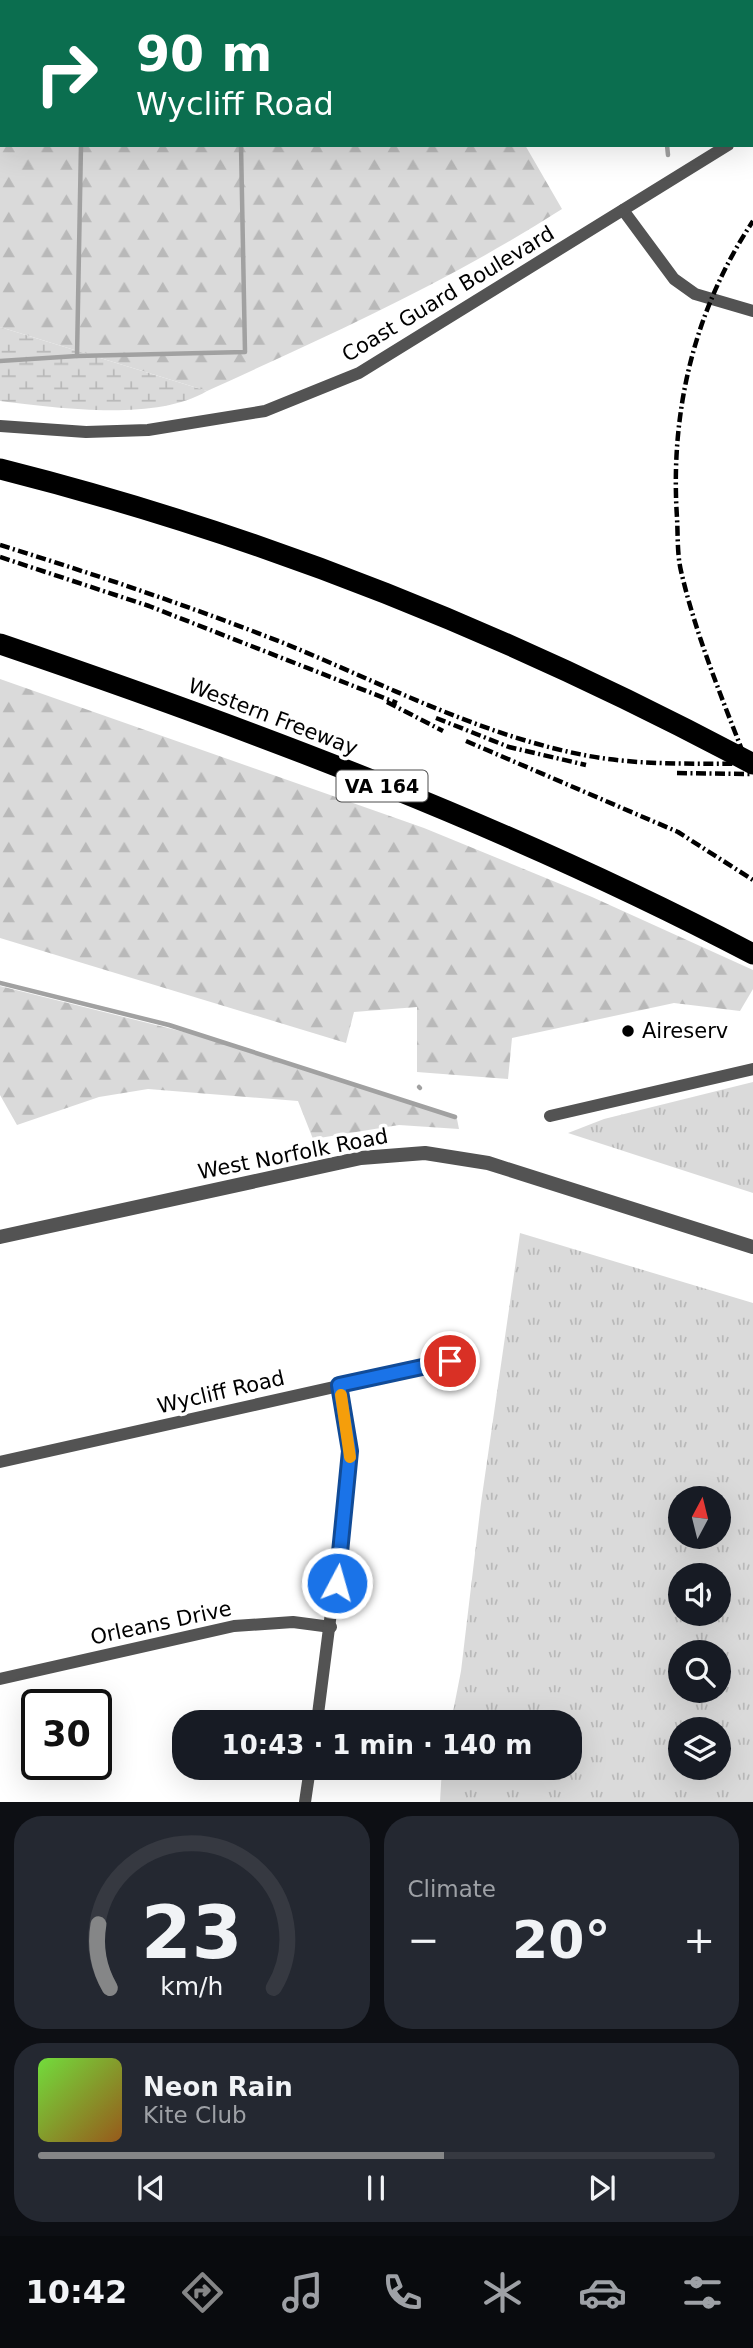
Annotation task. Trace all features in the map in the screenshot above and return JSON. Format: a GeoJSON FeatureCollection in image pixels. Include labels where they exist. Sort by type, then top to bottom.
{"type":"FeatureCollection","features":[{"type":"Feature","properties":{"kind":"highway"},"geometry":{"type":"LineString","coordinates":[[0,469],[112,498],[328,569],[540,656],[681,725],[753,764]]}},
{"type":"Feature","properties":{"kind":"highway","name":"Western Freeway"},"geometry":{"type":"LineString","coordinates":[[0,644],[135,690],[444,811],[596,878],[753,954]]}},
{"type":"Feature","properties":{"kind":"highway"},"geometry":{"type":"LineString","coordinates":[[0,650],[135,690]]}},
{"type":"Feature","properties":{"kind":"street","name":"Coast Guard Boulevard"},"geometry":{"type":"LineString","coordinates":[[0,426],[86,432],[148,430],[265,411],[359,373],[725,147]]}},
{"type":"Feature","properties":{"kind":"street"},"geometry":{"type":"LineString","coordinates":[[623,210],[674,279],[695,294],[753,312]]}},
{"type":"Feature","properties":{"kind":"street"},"geometry":{"type":"LineString","coordinates":[[550,1116],[753,1069]]}},
{"type":"Feature","properties":{"kind":"street","name":"West Norfolk Road"},"geometry":{"type":"LineString","coordinates":[[0,1237],[360,1158],[425,1153],[488,1163],[753,1247]]}},
{"type":"Feature","properties":{"kind":"street","name":"Wycliff Road"},"geometry":{"type":"LineString","coordinates":[[0,1462],[450,1361]]}},
{"type":"Feature","properties":{"kind":"street"},"geometry":{"type":"LineString","coordinates":[[319,1710],[349,1472],[347,1424],[339,1385]]}},
{"type":"Feature","properties":{"kind":"street","name":"Orleans Drive"},"geometry":{"type":"LineString","coordinates":[[0,1679],[234,1626],[293,1622],[331,1627]]}},
{"type":"Feature","properties":{"kind":"street"},"geometry":{"type":"LineString","coordinates":[[305,1802],[308,1780]]}},
{"type":"Feature","properties":{"kind":"green space"},"geometry":{"type":"Polygon","coordinates":[[[0,147],[526,147],[562,209],[432,284],[207,391],[0,327],[0,147]]]}},
{"type":"Feature","properties":{"kind":"green space"},"geometry":{"type":"Polygon","coordinates":[[[0,327],[207,391],[186,401],[134,410],[77,409],[0,401],[0,327]]]}},
{"type":"Feature","properties":{"kind":"green space"},"geometry":{"type":"Polygon","coordinates":[[[0,679],[424,828],[592,897],[753,970],[753,989],[740,1011],[674,1003],[512,1038],[508,1079],[417,1072],[417,1007],[354,1012],[346,1043],[0,938],[0,679]]]}},
{"type":"Feature","properties":{"kind":"green space"},"geometry":{"type":"Polygon","coordinates":[[[0,986],[192,1034],[457,1119],[459,1129],[399,1125],[313,1139],[298,1101],[148,1089],[99,1097],[17,1125],[0,1095],[0,986]]]}},
{"type":"Feature","properties":{"kind":"green space"},"geometry":{"type":"Polygon","coordinates":[[[753,1082],[753,1193],[568,1133],[604,1119],[753,1082]]]}},
{"type":"Feature","properties":{"kind":"green space"},"geometry":{"type":"Polygon","coordinates":[[[520,1233],[753,1303],[753,1802],[440,1802],[441,1780],[582,1780],[582,1710],[453,1710],[461,1671],[481,1503],[520,1233]]]}},
{"type":"Feature","properties":{"kind":"waterway"},"geometry":{"type":"LineString","coordinates":[[0,361],[77,356],[81,147]]}},
{"type":"Feature","properties":{"kind":"waterway"},"geometry":{"type":"LineString","coordinates":[[77,356],[245,352],[241,147]]}},
{"type":"Feature","properties":{"kind":"waterway"},"geometry":{"type":"LineString","coordinates":[[667,147],[668,155]]}},
{"type":"Feature","properties":{"kind":"waterway"},"geometry":{"type":"LineString","coordinates":[[0,983],[169,1025],[455,1117]]}},
{"type":"Feature","properties":{"kind":"railway"},"geometry":{"type":"LineString","coordinates":[[750,771],[703,647],[681,571],[676,478],[682,401],[701,326],[715,290],[753,221]]}},
{"type":"Feature","properties":{"kind":"railway"},"geometry":{"type":"LineString","coordinates":[[0,545],[212,616],[281,642],[432,707],[510,736],[589,756],[630,761],[753,764]]}},
{"type":"Feature","properties":{"kind":"railway"},"geometry":{"type":"LineString","coordinates":[[0,557],[149,606],[397,703]]}},
{"type":"Feature","properties":{"kind":"railway"},"geometry":{"type":"LineString","coordinates":[[387,702],[443,731]]}},
{"type":"Feature","properties":{"kind":"railway"},"geometry":{"type":"LineString","coordinates":[[436,718],[509,747],[586,765]]}},
{"type":"Feature","properties":{"kind":"railway"},"geometry":{"type":"LineString","coordinates":[[466,741],[678,832],[753,880]]}},
{"type":"Feature","properties":{"kind":"railway"},"geometry":{"type":"LineString","coordinates":[[677,773],[753,774]]}},
{"type":"Feature","properties":{"kind":"slow traffic"},"geometry":{"type":"LineString","coordinates":[[341,1395],[350,1457]]}},
{"type":"Feature","properties":{"kind":"place","name":"Aireserv"},"geometry":{"type":"Point","coordinates":[628,1031]}},
{"type":"Feature","properties":{"kind":"route"},"geometry":{"type":"LineString","coordinates":[[337,1583],[350,1451],[339,1385],[450,1361]]}}]}
